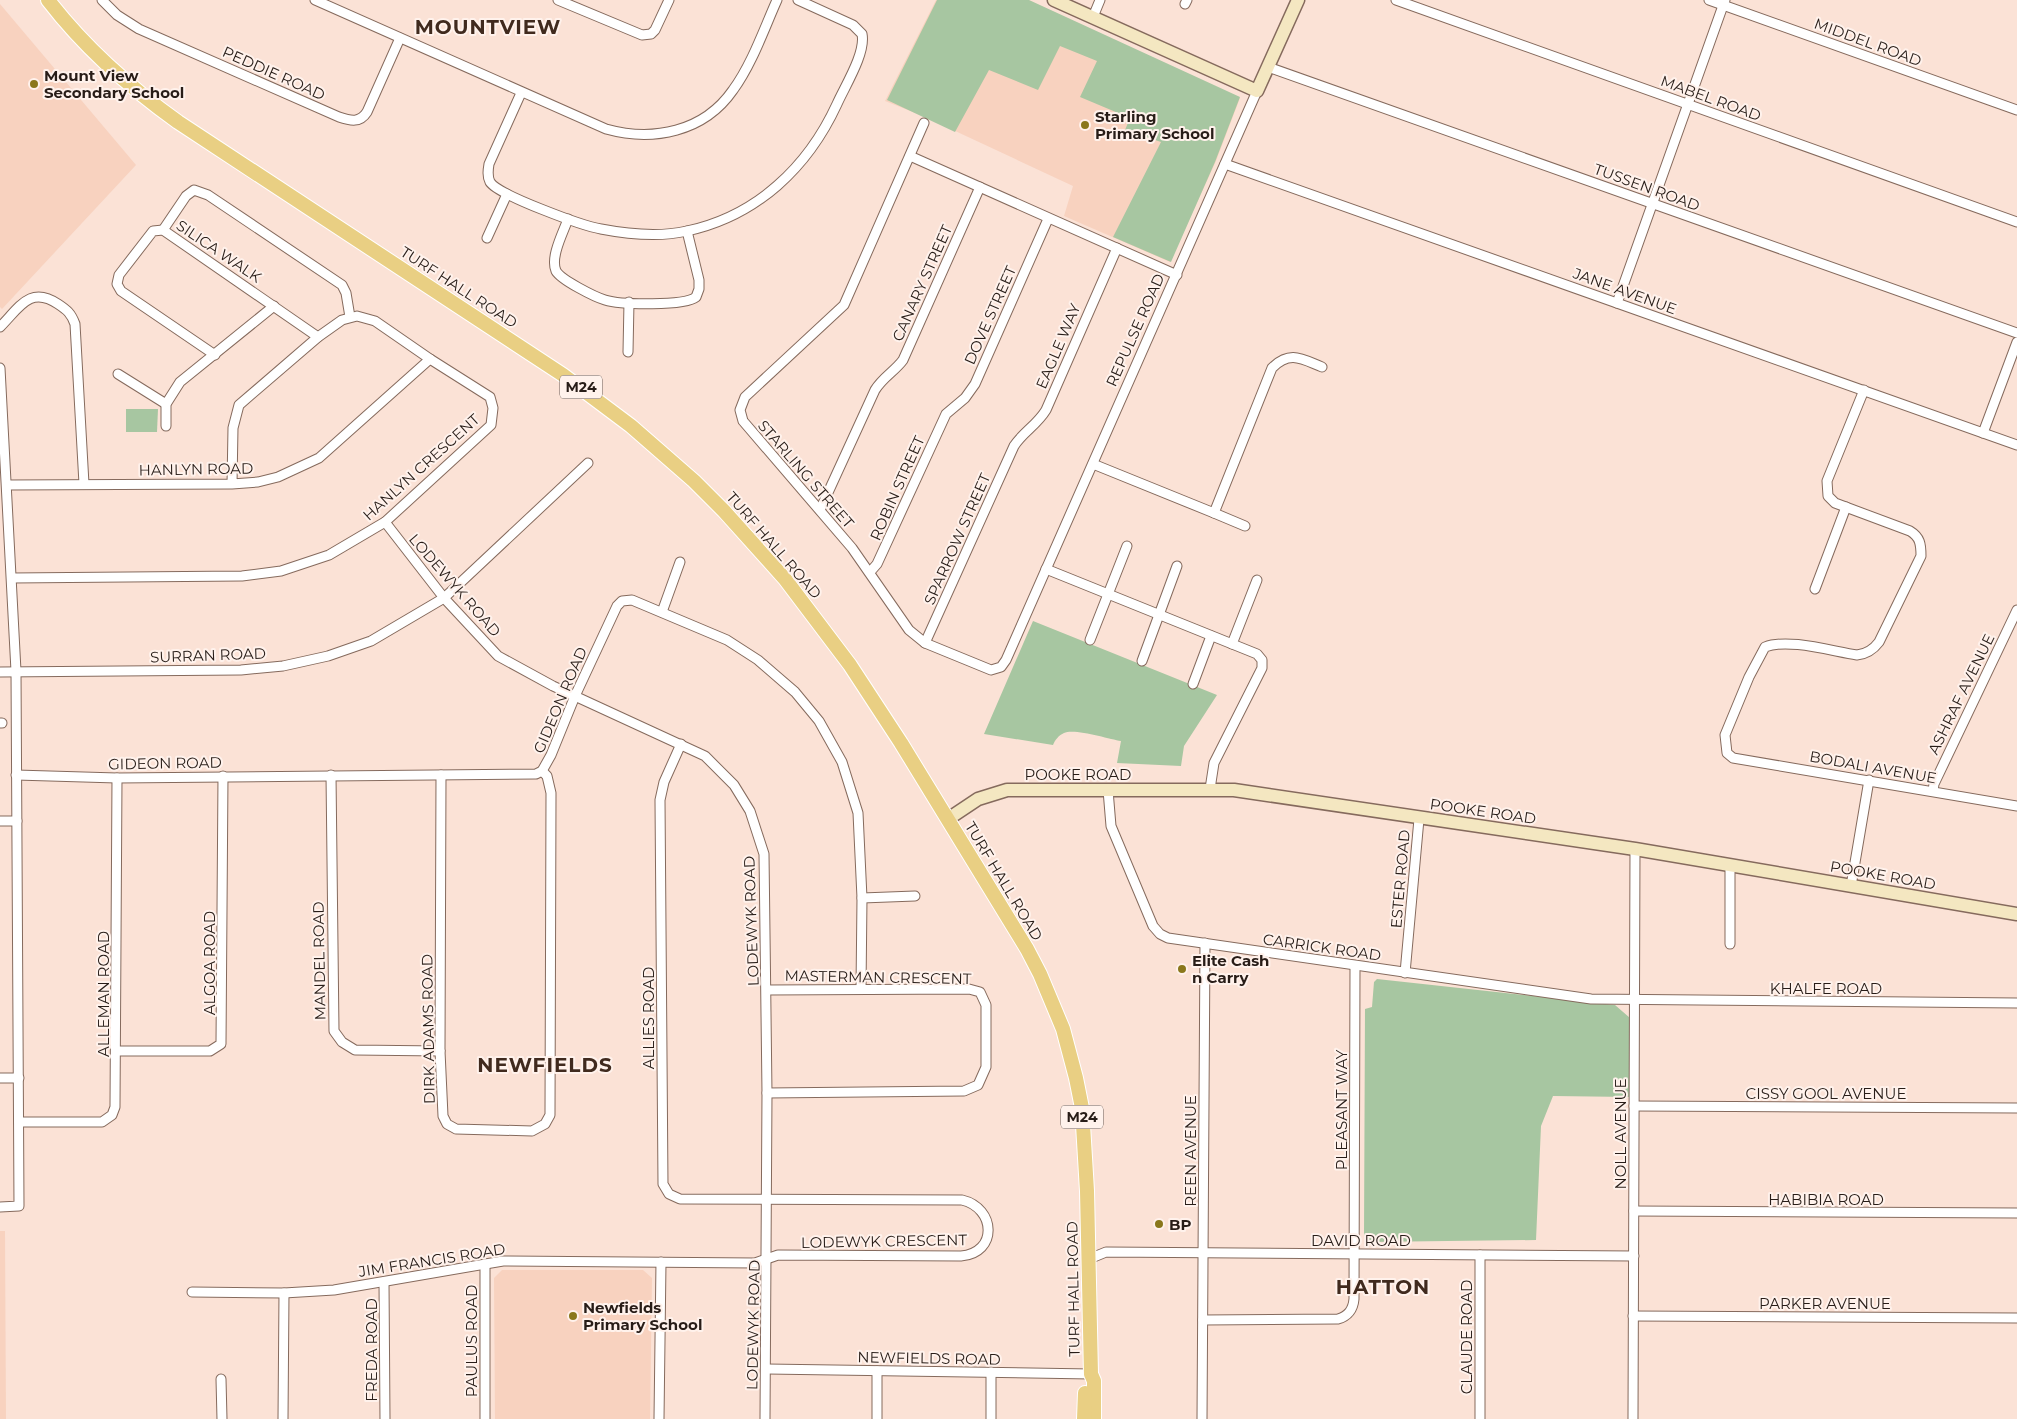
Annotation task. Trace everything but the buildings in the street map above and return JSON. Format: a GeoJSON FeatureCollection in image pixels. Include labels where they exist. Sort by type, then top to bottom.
{"type":"FeatureCollection","features":[{"type":"Feature","properties":{"kind":"main road","name":"TURF HALL ROAD"},"geometry":{"type":"LineString","coordinates":[[48,0],[96,55],[142,96],[178,122],[563,375],[598,400],[663,452],[724,511],[798,595],[850,665],[948,819],[1031,957],[1063,1029],[1082,1108],[1094,1419]]}},
{"type":"Feature","properties":{"kind":"main road","name":"TURF HALL ROAD"},"geometry":{"type":"LineString","coordinates":[[1084,1419],[1086,1381],[1091,1374]]}},
{"type":"Feature","properties":{"kind":"street","name":"PEDDIE ROAD"},"geometry":{"type":"LineString","coordinates":[[102,0],[117,15],[139,30],[339,117],[352,120],[361,119],[368,112],[400,38]]}},
{"type":"Feature","properties":{"kind":"street"},"geometry":{"type":"LineString","coordinates":[[315,0],[521,93],[618,133],[649,136],[685,128],[714,111],[734,90],[778,0]]}},
{"type":"Feature","properties":{"kind":"street"},"geometry":{"type":"LineString","coordinates":[[558,0],[642,35],[651,34],[669,0]]}},
{"type":"Feature","properties":{"kind":"street"},"geometry":{"type":"LineString","coordinates":[[521,93],[489,164],[487,172],[492,184],[507,194],[592,227],[620,232],[652,234],[687,231],[727,217],[752,204],[779,184],[804,160],[828,122],[862,49],[862,34],[853,25],[798,0]]}},
{"type":"Feature","properties":{"kind":"street"},"geometry":{"type":"LineString","coordinates":[[1054,0],[1257,91]]}},
{"type":"Feature","properties":{"kind":"street"},"geometry":{"type":"LineString","coordinates":[[1093,17],[1100,0]]}},
{"type":"Feature","properties":{"kind":"street","name":"REPULSE ROAD"},"geometry":{"type":"LineString","coordinates":[[997,669],[1006,660],[1298,0]]}},
{"type":"Feature","properties":{"kind":"street","name":"MABEL ROAD"},"geometry":{"type":"LineString","coordinates":[[1396,0],[2017,222]]}},
{"type":"Feature","properties":{"kind":"street","name":"MIDDEL ROAD"},"geometry":{"type":"LineString","coordinates":[[1709,0],[1724,3],[2017,110]]}},
{"type":"Feature","properties":{"kind":"street"},"geometry":{"type":"LineString","coordinates":[[1617,303],[1724,3]]}},
{"type":"Feature","properties":{"kind":"street","name":"TUSSEN ROAD"},"geometry":{"type":"LineString","coordinates":[[1268,67],[2017,333]]}},
{"type":"Feature","properties":{"kind":"street","name":"STARLING STREET"},"geometry":{"type":"LineString","coordinates":[[924,123],[844,305],[745,397],[740,410],[743,421],[820,510],[870,572],[908,630],[926,643],[988,670],[997,669]]}},
{"type":"Feature","properties":{"kind":"street"},"geometry":{"type":"LineString","coordinates":[[910,156],[1177,275]]}},
{"type":"Feature","properties":{"kind":"street","name":"JANE AVENUE"},"geometry":{"type":"LineString","coordinates":[[1225,164],[2017,445]]}},
{"type":"Feature","properties":{"kind":"street","name":"CANARY STREET"},"geometry":{"type":"LineString","coordinates":[[820,510],[880,382],[903,360],[980,187]]}},
{"type":"Feature","properties":{"kind":"street"},"geometry":{"type":"LineString","coordinates":[[163,230],[186,196],[194,190],[208,195],[342,285],[346,293],[350,317]]}},
{"type":"Feature","properties":{"kind":"street"},"geometry":{"type":"LineString","coordinates":[[487,238],[507,194]]}},
{"type":"Feature","properties":{"kind":"street"},"geometry":{"type":"LineString","coordinates":[[568,219],[554,260],[557,273],[563,279],[605,300],[682,302],[696,297],[699,280],[687,231]]}},
{"type":"Feature","properties":{"kind":"street","name":"DOVE STREET"},"geometry":{"type":"LineString","coordinates":[[946,414],[970,393],[975,384],[1048,219]]}},
{"type":"Feature","properties":{"kind":"street","name":"SILICA WALK"},"geometry":{"type":"LineString","coordinates":[[215,355],[121,292],[117,284],[119,275],[153,231],[163,230],[318,337]]}},
{"type":"Feature","properties":{"kind":"street","name":"EAGLE WAY"},"geometry":{"type":"LineString","coordinates":[[1014,446],[1023,434],[1038,422],[1046,410],[1117,248]]}},
{"type":"Feature","properties":{"kind":"street"},"geometry":{"type":"LineString","coordinates":[[0,327],[29,298],[38,295],[47,296],[72,313],[75,324],[84,484]]}},
{"type":"Feature","properties":{"kind":"street"},"geometry":{"type":"LineString","coordinates":[[628,352],[629,302]]}},
{"type":"Feature","properties":{"kind":"street"},"geometry":{"type":"LineString","coordinates":[[166,426],[166,404],[180,382],[274,306]]}},
{"type":"Feature","properties":{"kind":"street"},"geometry":{"type":"LineString","coordinates":[[232,484],[233,428],[239,405],[318,337],[342,320],[357,316],[375,321],[430,359]]}},
{"type":"Feature","properties":{"kind":"street"},"geometry":{"type":"LineString","coordinates":[[1983,433],[2017,342]]}},
{"type":"Feature","properties":{"kind":"street"},"geometry":{"type":"LineString","coordinates":[[1214,513],[1272,368],[1280,360],[1290,357],[1322,367]]}},
{"type":"Feature","properties":{"kind":"street","name":"HANLYN ROAD"},"geometry":{"type":"LineString","coordinates":[[7,485],[232,484],[278,477],[320,458],[430,359]]}},
{"type":"Feature","properties":{"kind":"street","name":"HANLYN CRESCENT"},"geometry":{"type":"LineString","coordinates":[[12,578],[242,576],[281,571],[329,555],[385,522],[491,424],[492,408],[490,397],[430,359]]}},
{"type":"Feature","properties":{"kind":"street"},"geometry":{"type":"LineString","coordinates":[[0,368],[16,671],[19,1078],[19,1206],[0,1207]]}},
{"type":"Feature","properties":{"kind":"street"},"geometry":{"type":"LineString","coordinates":[[118,374],[166,404]]}},
{"type":"Feature","properties":{"kind":"street"},"geometry":{"type":"LineString","coordinates":[[1815,589],[1846,508],[1835,503],[1828,496],[1827,481],[1864,390]]}},
{"type":"Feature","properties":{"kind":"street","name":"ROBIN STREET"},"geometry":{"type":"LineString","coordinates":[[870,572],[880,559],[946,414]]}},
{"type":"Feature","properties":{"kind":"street","name":"SPARROW STREET"},"geometry":{"type":"LineString","coordinates":[[926,643],[1014,446]]}},
{"type":"Feature","properties":{"kind":"street","name":"SURRAN ROAD"},"geometry":{"type":"LineString","coordinates":[[0,672],[241,670],[282,666],[328,656],[371,641],[444,598],[588,463]]}},
{"type":"Feature","properties":{"kind":"street"},"geometry":{"type":"LineString","coordinates":[[1093,464],[1245,526]]}},
{"type":"Feature","properties":{"kind":"street","name":"BODALI AVENUE"},"geometry":{"type":"LineString","coordinates":[[1846,508],[1910,530],[1917,535],[1921,544],[1921,556],[1883,634],[1873,650],[1864,655],[1786,643],[1774,643],[1765,647],[1749,677],[1726,735],[1727,753],[1733,758],[2017,806]]}},
{"type":"Feature","properties":{"kind":"street","name":"LODEWYK ROAD"},"geometry":{"type":"LineString","coordinates":[[385,522],[444,598],[498,656],[575,696],[705,756],[734,785],[750,811],[764,854],[767,990],[765,1419]]}},
{"type":"Feature","properties":{"kind":"street"},"geometry":{"type":"LineString","coordinates":[[1090,640],[1128,546]]}},
{"type":"Feature","properties":{"kind":"street"},"geometry":{"type":"LineString","coordinates":[[662,612],[680,562]]}},
{"type":"Feature","properties":{"kind":"street"},"geometry":{"type":"LineString","coordinates":[[1142,661],[1177,566]]}},
{"type":"Feature","properties":{"kind":"street"},"geometry":{"type":"LineString","coordinates":[[1046,570],[1257,654],[1263,664],[1240,714],[1217,757],[1210,789]]}},
{"type":"Feature","properties":{"kind":"street"},"geometry":{"type":"LineString","coordinates":[[1232,644],[1257,580]]}},
{"type":"Feature","properties":{"kind":"street","name":"GIDEON ROAD"},"geometry":{"type":"LineString","coordinates":[[16,774],[117,778],[526,775],[542,771],[552,755],[575,696],[617,606],[622,601],[632,600],[728,640],[758,660],[796,692],[819,720],[842,762],[858,813],[862,898],[861,990]]}},
{"type":"Feature","properties":{"kind":"street","name":"ASHRAF AVENUE"},"geometry":{"type":"LineString","coordinates":[[1933,791],[1934,784],[2017,610]]}},
{"type":"Feature","properties":{"kind":"street"},"geometry":{"type":"LineString","coordinates":[[1193,684],[1211,636]]}},
{"type":"Feature","properties":{"kind":"street","name":"ALLIES ROAD"},"geometry":{"type":"LineString","coordinates":[[681,744],[664,782],[660,800],[663,1184],[669,1194],[680,1199],[767,1200]]}},
{"type":"Feature","properties":{"kind":"street","name":"DIRK ADAMS ROAD"},"geometry":{"type":"LineString","coordinates":[[441,775],[440,1051],[442,1109],[447,1124],[456,1129],[532,1131],[545,1124],[550,1114],[551,793],[547,776],[542,771]]}},
{"type":"Feature","properties":{"kind":"street","name":"MANDEL ROAD"},"geometry":{"type":"LineString","coordinates":[[331,775],[334,1031],[342,1042],[358,1050],[440,1051]]}},
{"type":"Feature","properties":{"kind":"street","name":"ALGOA ROAD"},"geometry":{"type":"LineString","coordinates":[[116,1051],[210,1051],[221,1044],[223,776]]}},
{"type":"Feature","properties":{"kind":"street","name":"ALLEMAN ROAD"},"geometry":{"type":"LineString","coordinates":[[19,1122],[102,1122],[112,1115],[116,1107],[117,778]]}},
{"type":"Feature","properties":{"kind":"street"},"geometry":{"type":"LineString","coordinates":[[1851,886],[1869,780]]}},
{"type":"Feature","properties":{"kind":"street","name":"POOKE ROAD"},"geometry":{"type":"LineString","coordinates":[[948,819],[978,799],[1001,791],[1210,789],[1251,792],[1635,848],[2017,914]]}},
{"type":"Feature","properties":{"kind":"street","name":"CARRICK ROAD"},"geometry":{"type":"LineString","coordinates":[[1108,790],[1111,826],[1155,929],[1168,938],[1585,999],[1635,1001]]}},
{"type":"Feature","properties":{"kind":"street","name":"ESTER ROAD"},"geometry":{"type":"LineString","coordinates":[[1405,972],[1419,818]]}},
{"type":"Feature","properties":{"kind":"street"},"geometry":{"type":"LineString","coordinates":[[0,821],[17,821]]}},
{"type":"Feature","properties":{"kind":"street","name":"NOLL AVENUE"},"geometry":{"type":"LineString","coordinates":[[1633,1419],[1635,848]]}},
{"type":"Feature","properties":{"kind":"street"},"geometry":{"type":"LineString","coordinates":[[1730,865],[1730,944]]}},
{"type":"Feature","properties":{"kind":"street"},"geometry":{"type":"LineString","coordinates":[[862,898],[915,896]]}},
{"type":"Feature","properties":{"kind":"street","name":"REEN AVENUE"},"geometry":{"type":"LineString","coordinates":[[1202,1419],[1205,943]]}},
{"type":"Feature","properties":{"kind":"street","name":"PLEASANT WAY"},"geometry":{"type":"LineString","coordinates":[[1203,1320],[1342,1318],[1349,1312],[1353,1304],[1355,966]]}},
{"type":"Feature","properties":{"kind":"street","name":"MASTERMAN CRESCENT"},"geometry":{"type":"LineString","coordinates":[[767,990],[970,989],[980,992],[986,1005],[986,1067],[978,1085],[964,1091],[767,1093]]}},
{"type":"Feature","properties":{"kind":"street","name":"KHALFE ROAD"},"geometry":{"type":"LineString","coordinates":[[1635,1001],[2017,1003]]}},
{"type":"Feature","properties":{"kind":"street"},"geometry":{"type":"LineString","coordinates":[[0,1078],[19,1078]]}},
{"type":"Feature","properties":{"kind":"street","name":"CISSY GOOL AVENUE"},"geometry":{"type":"LineString","coordinates":[[1634,1106],[2017,1108]]}},
{"type":"Feature","properties":{"kind":"street","name":"LODEWYK CRESCENT"},"geometry":{"type":"LineString","coordinates":[[767,1200],[962,1200],[977,1206],[986,1218],[988,1230],[982,1248],[968,1256],[778,1255],[767,1260]]}},
{"type":"Feature","properties":{"kind":"street","name":"HABIBIA ROAD"},"geometry":{"type":"LineString","coordinates":[[1634,1211],[2017,1213]]}},
{"type":"Feature","properties":{"kind":"street","name":"DAVID ROAD"},"geometry":{"type":"LineString","coordinates":[[1089,1259],[1106,1252],[1634,1256]]}},
{"type":"Feature","properties":{"kind":"street","name":"CLAUDE ROAD"},"geometry":{"type":"LineString","coordinates":[[1480,1255],[1480,1419]]}},
{"type":"Feature","properties":{"kind":"street","name":"JIM FRANCIS ROAD"},"geometry":{"type":"LineString","coordinates":[[192,1292],[284,1293],[334,1290],[503,1261],[755,1263],[767,1260]]}},
{"type":"Feature","properties":{"kind":"street"},"geometry":{"type":"LineString","coordinates":[[659,1419],[661,1262]]}},
{"type":"Feature","properties":{"kind":"street","name":"PAULUS ROAD"},"geometry":{"type":"LineString","coordinates":[[485,1264],[485,1419]]}},
{"type":"Feature","properties":{"kind":"street","name":"FREDA ROAD"},"geometry":{"type":"LineString","coordinates":[[384,1282],[385,1419]]}},
{"type":"Feature","properties":{"kind":"street"},"geometry":{"type":"LineString","coordinates":[[283,1419],[284,1293]]}},
{"type":"Feature","properties":{"kind":"street","name":"PARKER AVENUE"},"geometry":{"type":"LineString","coordinates":[[1633,1316],[2017,1318]]}},
{"type":"Feature","properties":{"kind":"street","name":"NEWFIELDS ROAD"},"geometry":{"type":"LineString","coordinates":[[766,1369],[1091,1374]]}},
{"type":"Feature","properties":{"kind":"street"},"geometry":{"type":"LineString","coordinates":[[877,1371],[877,1419]]}},
{"type":"Feature","properties":{"kind":"street"},"geometry":{"type":"LineString","coordinates":[[991,1372],[991,1419]]}},
{"type":"Feature","properties":{"kind":"street"},"geometry":{"type":"LineString","coordinates":[[221,1379],[222,1419]]}},
{"type":"Feature","properties":{"kind":"shaded area","name":"Starling Primary School"},"geometry":{"type":"Polygon","coordinates":[[[936,0],[1028,0],[1240,98],[1216,161],[1170,262],[1064,216],[1073,186],[923,116],[885,101],[936,0]]]}},
{"type":"Feature","properties":{"kind":"shaded area","name":"Mount View Secondary School"},"geometry":{"type":"Polygon","coordinates":[[[0,4],[136,165],[2,309],[0,307],[0,4]]]}},
{"type":"Feature","properties":{"kind":"shaded area"},"geometry":{"type":"Polygon","coordinates":[[[0,1231],[5,1231],[6,1419],[0,1419],[0,1231]]]}},
{"type":"Feature","properties":{"kind":"shaded area","name":"Newfields Primary School"},"geometry":{"type":"Polygon","coordinates":[[[502,1270],[643,1270],[652,1278],[650,1419],[495,1419],[494,1278],[502,1270]]]}},
{"type":"Feature","properties":{"kind":"green space","name":"Starling Primary School"},"geometry":{"type":"Polygon","coordinates":[[[937,0],[1029,0],[1240,97],[1215,162],[1171,262],[1113,237],[1161,142],[1125,130],[1130,118],[1080,97],[1097,61],[1060,46],[1038,90],[989,70],[955,132],[887,100],[937,0]]]}},
{"type":"Feature","properties":{"kind":"green space"},"geometry":{"type":"Polygon","coordinates":[[[126,409],[158,409],[157,432],[126,432],[126,409]]]}},
{"type":"Feature","properties":{"kind":"green space"},"geometry":{"type":"Polygon","coordinates":[[[1033,621],[1217,695],[1184,746],[1181,766],[1117,763],[1121,741],[1083,733],[1064,733],[1057,738],[1053,745],[984,734],[1033,621]]]}},
{"type":"Feature","properties":{"kind":"green space"},"geometry":{"type":"Polygon","coordinates":[[[1377,979],[1615,1005],[1630,1018],[1630,1097],[1553,1096],[1541,1126],[1536,1240],[1369,1242],[1364,1235],[1365,1009],[1372,1007],[1374,982],[1377,979]]]}},
{"type":"Feature","properties":{"kind":"place","name":"Mount View Secondary School"},"geometry":{"type":"Point","coordinates":[34,84]}},
{"type":"Feature","properties":{"kind":"place","name":"Starling Primary School"},"geometry":{"type":"Point","coordinates":[1085,125]}},
{"type":"Feature","properties":{"kind":"place","name":"Elite Cash n Carry"},"geometry":{"type":"Point","coordinates":[1182,969]}},
{"type":"Feature","properties":{"kind":"place","name":"BP"},"geometry":{"type":"Point","coordinates":[1159,1224]}},
{"type":"Feature","properties":{"kind":"place","name":"Newfields Primary School"},"geometry":{"type":"Point","coordinates":[573,1316]}},
{"type":"Feature","properties":{"kind":"district","name":"MOUNTVIEW"},"geometry":{"type":"Point","coordinates":[488,27]}},
{"type":"Feature","properties":{"kind":"district","name":"NEWFIELDS"},"geometry":{"type":"Point","coordinates":[545,1065]}},
{"type":"Feature","properties":{"kind":"district","name":"HATTON"},"geometry":{"type":"Point","coordinates":[1383,1287]}}]}
